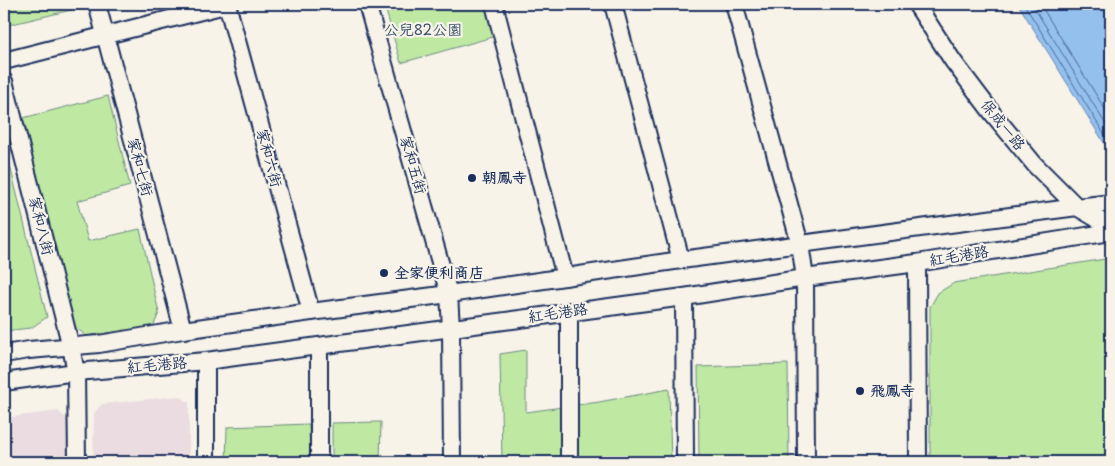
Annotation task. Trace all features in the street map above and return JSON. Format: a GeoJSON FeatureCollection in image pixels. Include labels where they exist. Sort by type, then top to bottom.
{"type":"FeatureCollection","features":[{"type":"Feature","properties":{"kind":"street","name":"家和七街"},"geometry":{"type":"LineString","coordinates":[[98,4],[183,330]]}},
{"type":"Feature","properties":{"kind":"street"},"geometry":{"type":"LineString","coordinates":[[4,61],[227,4]]}},
{"type":"Feature","properties":{"kind":"street","name":"家和六街"},"geometry":{"type":"LineString","coordinates":[[227,4],[311,312]]}},
{"type":"Feature","properties":{"kind":"street","name":"家和五街"},"geometry":{"type":"LineString","coordinates":[[367,4],[448,294],[451,328],[452,462]]}},
{"type":"Feature","properties":{"kind":"street"},"geometry":{"type":"LineString","coordinates":[[494,4],[565,277]]}},
{"type":"Feature","properties":{"kind":"street"},"geometry":{"type":"LineString","coordinates":[[613,4],[681,260]]}},
{"type":"Feature","properties":{"kind":"street"},"geometry":{"type":"LineString","coordinates":[[734,4],[800,244],[805,278],[806,462]]}},
{"type":"Feature","properties":{"kind":"street","name":"保成一路"},"geometry":{"type":"LineString","coordinates":[[916,4],[953,61],[1035,165],[1077,207],[1111,227]]}},
{"type":"Feature","properties":{"kind":"street","name":"家和八街"},"geometry":{"type":"LineString","coordinates":[[4,81],[76,372],[77,462]]}},
{"type":"Feature","properties":{"kind":"street","name":"紅毛港路"},"geometry":{"type":"LineString","coordinates":[[4,354],[99,344],[183,330],[681,260],[1111,203]]}},
{"type":"Feature","properties":{"kind":"street","name":"紅毛港路"},"geometry":{"type":"LineString","coordinates":[[4,382],[76,372],[206,361],[684,297],[1111,232]]}},
{"type":"Feature","properties":{"kind":"street"},"geometry":{"type":"LineString","coordinates":[[917,263],[918,462]]}},
{"type":"Feature","properties":{"kind":"street"},"geometry":{"type":"LineString","coordinates":[[684,297],[685,462]]}},
{"type":"Feature","properties":{"kind":"street"},"geometry":{"type":"LineString","coordinates":[[569,311],[569,462]]}},
{"type":"Feature","properties":{"kind":"street"},"geometry":{"type":"LineString","coordinates":[[319,346],[319,462]]}},
{"type":"Feature","properties":{"kind":"street"},"geometry":{"type":"LineString","coordinates":[[206,361],[206,462]]}},
{"type":"Feature","properties":{"kind":"shaded area"},"geometry":{"type":"Polygon","coordinates":[[[180,396],[189,403],[189,462],[93,462],[94,413],[102,404],[180,396]]]}},
{"type":"Feature","properties":{"kind":"shaded area"},"geometry":{"type":"Polygon","coordinates":[[[58,411],[68,420],[68,462],[4,462],[4,418],[58,411]]]}},
{"type":"Feature","properties":{"kind":"green space"},"geometry":{"type":"Polygon","coordinates":[[[4,4],[85,4],[84,7],[4,26],[4,4]]]}},
{"type":"Feature","properties":{"kind":"green space","name":"公兒82公園"},"geometry":{"type":"Polygon","coordinates":[[[384,4],[487,4],[496,36],[401,63],[384,4]]]}},
{"type":"Feature","properties":{"kind":"green space"},"geometry":{"type":"Polygon","coordinates":[[[108,96],[130,186],[77,201],[88,241],[140,229],[159,313],[153,327],[86,336],[73,325],[23,118],[108,96]]]}},
{"type":"Feature","properties":{"kind":"green space"},"geometry":{"type":"Polygon","coordinates":[[[4,141],[47,317],[31,328],[4,331],[4,141]]]}},
{"type":"Feature","properties":{"kind":"green space"},"geometry":{"type":"Polygon","coordinates":[[[1105,259],[1111,264],[1111,462],[930,462],[930,307],[938,293],[954,283],[1105,259]]]}},
{"type":"Feature","properties":{"kind":"green space"},"geometry":{"type":"Polygon","coordinates":[[[526,350],[526,412],[599,402],[669,389],[671,462],[502,462],[500,354],[526,350]]]}},
{"type":"Feature","properties":{"kind":"green space"},"geometry":{"type":"Polygon","coordinates":[[[788,364],[789,462],[699,462],[698,367],[788,364]]]}},
{"type":"Feature","properties":{"kind":"green space"},"geometry":{"type":"Polygon","coordinates":[[[381,422],[380,462],[332,462],[332,423],[381,422]]]}},
{"type":"Feature","properties":{"kind":"green space"},"geometry":{"type":"Polygon","coordinates":[[[309,424],[310,462],[226,462],[227,427],[309,424]]]}},
{"type":"Feature","properties":{"kind":"water"},"geometry":{"type":"Polygon","coordinates":[[[1018,4],[1111,4],[1111,154],[1018,4]]]}},
{"type":"Feature","properties":{"kind":"place","name":"朝鳳寺"},"geometry":{"type":"Point","coordinates":[472,178]}},
{"type":"Feature","properties":{"kind":"place","name":"全家便利商店"},"geometry":{"type":"Point","coordinates":[384,273]}},
{"type":"Feature","properties":{"kind":"place","name":"飛鳳寺"},"geometry":{"type":"Point","coordinates":[860,391]}}]}
